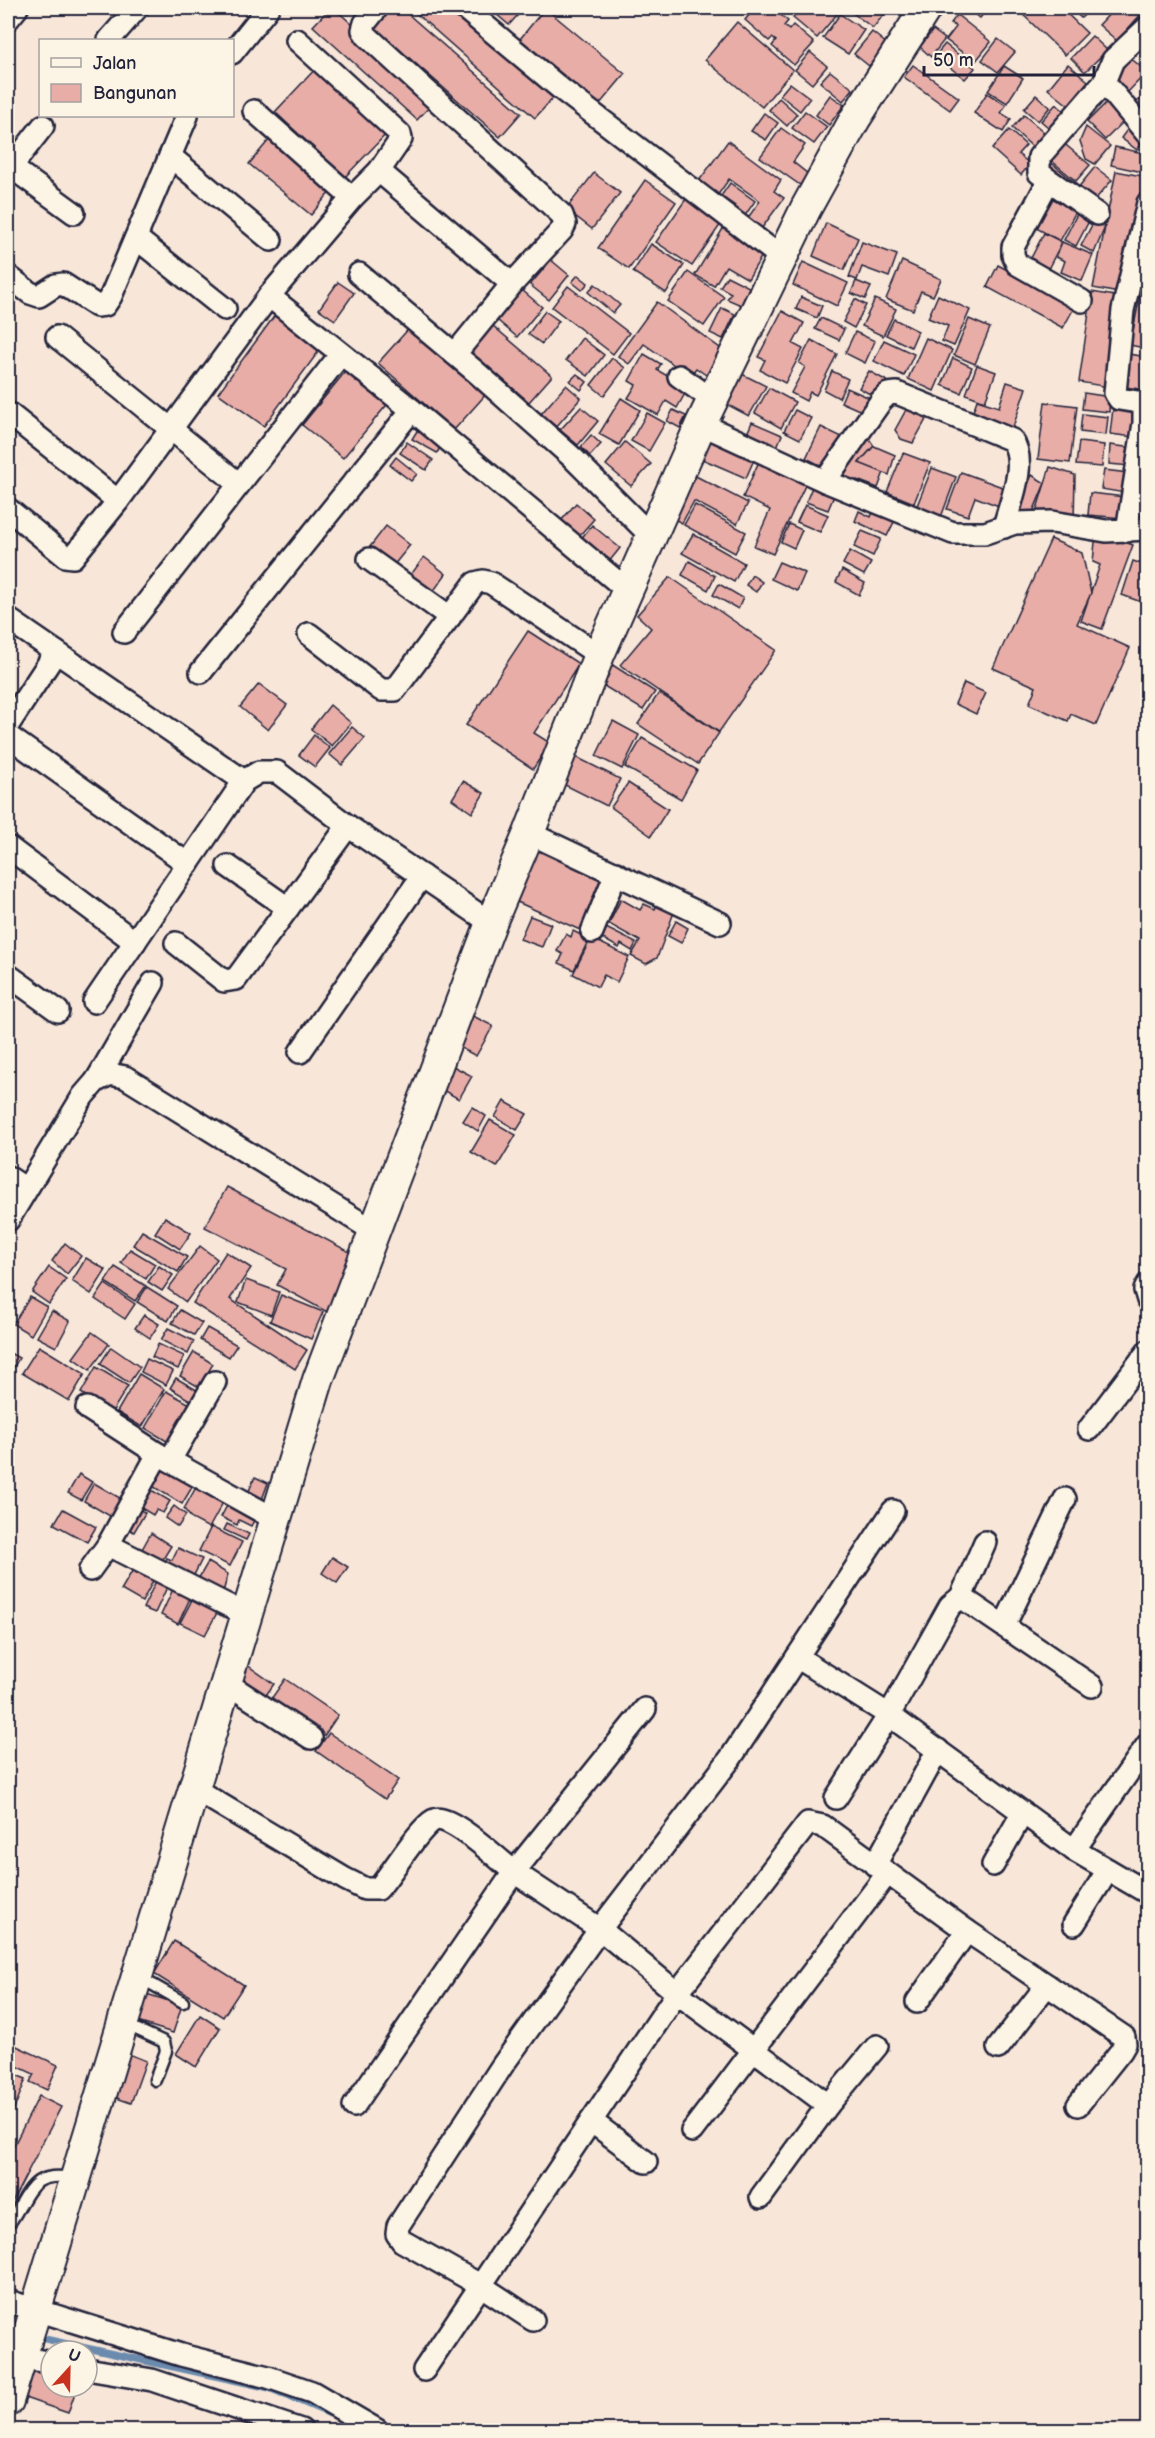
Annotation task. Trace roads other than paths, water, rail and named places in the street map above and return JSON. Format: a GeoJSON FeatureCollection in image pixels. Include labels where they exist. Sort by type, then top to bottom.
{"type":"FeatureCollection","features":[{"type":"Feature","properties":{"kind":"street"},"geometry":{"type":"LineString","coordinates":[[8,19],[17,8]]}},
{"type":"Feature","properties":{"kind":"street"},"geometry":{"type":"LineString","coordinates":[[110,39],[137,8]]}},
{"type":"Feature","properties":{"kind":"street"},"geometry":{"type":"LineString","coordinates":[[234,50],[268,8]]}},
{"type":"Feature","properties":{"kind":"street"},"geometry":{"type":"LineString","coordinates":[[377,8],[364,23],[363,30],[367,36],[562,215],[565,224],[455,354]]}},
{"type":"Feature","properties":{"kind":"street"},"geometry":{"type":"LineString","coordinates":[[464,8],[561,89],[782,258]]}},
{"type":"Feature","properties":{"kind":"street"},"geometry":{"type":"LineString","coordinates":[[8,2401],[245,1614],[318,1380],[491,923],[530,833],[599,655],[707,412],[782,258],[855,119],[926,8]]}},
{"type":"Feature","properties":{"kind":"street"},"geometry":{"type":"LineString","coordinates":[[1097,214],[1048,182],[1039,173],[1039,157],[1104,82],[1113,60],[1148,27]]}},
{"type":"Feature","properties":{"kind":"street"},"geometry":{"type":"LineString","coordinates":[[8,509],[65,556],[74,557],[269,296],[397,148],[401,139],[400,134],[297,40]]}},
{"type":"Feature","properties":{"kind":"street"},"geometry":{"type":"LineString","coordinates":[[1104,82],[1148,135]]}},
{"type":"Feature","properties":{"kind":"street"},"geometry":{"type":"LineString","coordinates":[[254,111],[352,198]]}},
{"type":"Feature","properties":{"kind":"street"},"geometry":{"type":"LineString","coordinates":[[8,276],[30,293],[39,296],[56,285],[63,284],[97,306],[105,305],[111,296],[187,117]]}},
{"type":"Feature","properties":{"kind":"street"},"geometry":{"type":"LineString","coordinates":[[43,126],[9,169],[74,213]]}},
{"type":"Feature","properties":{"kind":"street"},"geometry":{"type":"LineString","coordinates":[[170,156],[271,240]]}},
{"type":"Feature","properties":{"kind":"street"},"geometry":{"type":"LineString","coordinates":[[379,171],[512,284]]}},
{"type":"Feature","properties":{"kind":"street"},"geometry":{"type":"LineString","coordinates":[[1048,182],[1013,247],[1013,255],[1017,264],[1082,301]]}},
{"type":"Feature","properties":{"kind":"street"},"geometry":{"type":"LineString","coordinates":[[679,376],[707,412],[825,481],[953,533],[985,533],[1015,523],[1052,522],[1106,531],[1137,530],[1146,403],[1119,399],[1115,393],[1124,310],[1148,203]]}},
{"type":"Feature","properties":{"kind":"street"},"geometry":{"type":"LineString","coordinates":[[136,238],[225,309]]}},
{"type":"Feature","properties":{"kind":"street"},"geometry":{"type":"LineString","coordinates":[[359,274],[455,354],[573,458],[651,536]]}},
{"type":"Feature","properties":{"kind":"street"},"geometry":{"type":"LineString","coordinates":[[269,296],[412,410],[627,590]]}},
{"type":"Feature","properties":{"kind":"street"},"geometry":{"type":"LineString","coordinates":[[57,338],[239,484]]}},
{"type":"Feature","properties":{"kind":"street"},"geometry":{"type":"LineString","coordinates":[[124,632],[341,354]]}},
{"type":"Feature","properties":{"kind":"street"},"geometry":{"type":"LineString","coordinates":[[825,481],[881,401],[888,394],[897,393],[1012,440],[1018,451],[1018,466],[1005,527]]}},
{"type":"Feature","properties":{"kind":"street"},"geometry":{"type":"LineString","coordinates":[[201,672],[412,410]]}},
{"type":"Feature","properties":{"kind":"street"},"geometry":{"type":"LineString","coordinates":[[8,414],[118,501]]}},
{"type":"Feature","properties":{"kind":"street"},"geometry":{"type":"LineString","coordinates":[[369,559],[450,617]]}},
{"type":"Feature","properties":{"kind":"street"},"geometry":{"type":"LineString","coordinates":[[309,634],[381,690],[388,692],[395,690],[475,584],[483,581],[491,583],[599,655]]}},
{"type":"Feature","properties":{"kind":"street"},"geometry":{"type":"LineString","coordinates":[[8,619],[244,781]]}},
{"type":"Feature","properties":{"kind":"street"},"geometry":{"type":"LineString","coordinates":[[8,725],[56,652]]}},
{"type":"Feature","properties":{"kind":"street"},"geometry":{"type":"LineString","coordinates":[[8,736],[188,864]]}},
{"type":"Feature","properties":{"kind":"street"},"geometry":{"type":"LineString","coordinates":[[94,1002],[244,781],[259,772],[278,772],[348,826],[491,923]]}},
{"type":"Feature","properties":{"kind":"street"},"geometry":{"type":"LineString","coordinates":[[176,944],[224,981],[230,982],[236,979],[348,826]]}},
{"type":"Feature","properties":{"kind":"street"},"geometry":{"type":"LineString","coordinates":[[530,833],[720,923]]}},
{"type":"Feature","properties":{"kind":"street"},"geometry":{"type":"LineString","coordinates":[[8,847],[135,942]]}},
{"type":"Feature","properties":{"kind":"street"},"geometry":{"type":"LineString","coordinates":[[228,866],[288,908]]}},
{"type":"Feature","properties":{"kind":"street"},"geometry":{"type":"LineString","coordinates":[[592,932],[616,873]]}},
{"type":"Feature","properties":{"kind":"street"},"geometry":{"type":"LineString","coordinates":[[300,1052],[422,876]]}},
{"type":"Feature","properties":{"kind":"street"},"geometry":{"type":"LineString","coordinates":[[8,975],[58,1011]]}},
{"type":"Feature","properties":{"kind":"street"},"geometry":{"type":"LineString","coordinates":[[8,1220],[83,1096],[96,1081],[153,983]]}},
{"type":"Feature","properties":{"kind":"street"},"geometry":{"type":"LineString","coordinates":[[96,1081],[110,1074],[125,1077],[374,1231]]}},
{"type":"Feature","properties":{"kind":"street"},"geometry":{"type":"LineString","coordinates":[[8,1177],[26,1189]]}},
{"type":"Feature","properties":{"kind":"street"},"geometry":{"type":"LineString","coordinates":[[1148,1284],[1144,1290],[1148,1300]]}},
{"type":"Feature","properties":{"kind":"street"},"geometry":{"type":"LineString","coordinates":[[1089,1429],[1148,1351]]}},
{"type":"Feature","properties":{"kind":"street"},"geometry":{"type":"LineString","coordinates":[[90,1570],[215,1382]]}},
{"type":"Feature","properties":{"kind":"street"},"geometry":{"type":"LineString","coordinates":[[87,1408],[164,1457],[274,1519]]}},
{"type":"Feature","properties":{"kind":"street"},"geometry":{"type":"LineString","coordinates":[[1004,1626],[1065,1499]]}},
{"type":"Feature","properties":{"kind":"street"},"geometry":{"type":"LineString","coordinates":[[532,2320],[480,2285],[402,2241],[397,2234],[398,2226],[502,2066],[600,1929],[730,1759],[893,1511]]}},
{"type":"Feature","properties":{"kind":"street"},"geometry":{"type":"LineString","coordinates":[[836,1798],[889,1714],[950,1606],[961,1597],[985,1542]]}},
{"type":"Feature","properties":{"kind":"street"},"geometry":{"type":"LineString","coordinates":[[108,1545],[245,1614]]}},
{"type":"Feature","properties":{"kind":"street"},"geometry":{"type":"LineString","coordinates":[[961,1597],[1092,1686]]}},
{"type":"Feature","properties":{"kind":"street"},"geometry":{"type":"LineString","coordinates":[[797,1657],[889,1714],[1074,1850],[1148,1893]]}},
{"type":"Feature","properties":{"kind":"street"},"geometry":{"type":"LineString","coordinates":[[225,1682],[311,1738]]}},
{"type":"Feature","properties":{"kind":"street"},"geometry":{"type":"LineString","coordinates":[[354,2106],[514,1872],[645,1709]]}},
{"type":"Feature","properties":{"kind":"street"},"geometry":{"type":"LineString","coordinates":[[1074,1850],[1148,1744]]}},
{"type":"Feature","properties":{"kind":"street"},"geometry":{"type":"LineString","coordinates":[[692,2131],[754,2050],[881,1869],[938,1750]]}},
{"type":"Feature","properties":{"kind":"street"},"geometry":{"type":"LineString","coordinates":[[193,1788],[365,1889],[378,1888],[421,1832],[435,1820],[440,1819],[455,1825],[514,1872],[600,1929],[677,1993],[828,2105]]}},
{"type":"Feature","properties":{"kind":"street"},"geometry":{"type":"LineString","coordinates":[[993,1865],[1022,1814]]}},
{"type":"Feature","properties":{"kind":"street"},"geometry":{"type":"LineString","coordinates":[[424,2370],[677,1993],[808,1823],[823,1826],[967,1930],[1124,2037],[1125,2044],[1121,2051],[1078,2105]]}},
{"type":"Feature","properties":{"kind":"street"},"geometry":{"type":"LineString","coordinates":[[1074,1924],[1108,1870]]}},
{"type":"Feature","properties":{"kind":"street"},"geometry":{"type":"LineString","coordinates":[[917,2002],[967,1930]]}},
{"type":"Feature","properties":{"kind":"street"},"geometry":{"type":"LineString","coordinates":[[998,2048],[1047,1985]]}},
{"type":"Feature","properties":{"kind":"street"},"geometry":{"type":"LineString","coordinates":[[761,2197],[828,2105],[877,2046]]}},
{"type":"Feature","properties":{"kind":"street"},"geometry":{"type":"LineString","coordinates":[[591,2121],[646,2162]]}},
{"type":"Feature","properties":{"kind":"street"},"geometry":{"type":"LineString","coordinates":[[8,2301],[28,2335],[39,2348]]}},
{"type":"Feature","properties":{"kind":"street"},"geometry":{"type":"LineString","coordinates":[[28,2335],[181,2355],[279,2380],[312,2392],[377,2430]]}},
{"type":"Feature","properties":{"kind":"street"},"geometry":{"type":"LineString","coordinates":[[99,2371],[152,2380],[301,2430]]}},
{"type":"Feature","properties":{"kind":"lane"},"geometry":{"type":"LineString","coordinates":[[136,1975],[183,2002]]}},
{"type":"Feature","properties":{"kind":"lane"},"geometry":{"type":"LineString","coordinates":[[122,2023],[164,2042],[166,2051],[155,2080]]}},
{"type":"Feature","properties":{"kind":"lane"},"geometry":{"type":"LineString","coordinates":[[11,2221],[35,2182],[41,2177],[57,2175],[77,2178]]}},
{"type":"Feature","properties":{"kind":"waterway"},"geometry":{"type":"LineString","coordinates":[[36,2337],[269,2388],[335,2416]]}}]}
